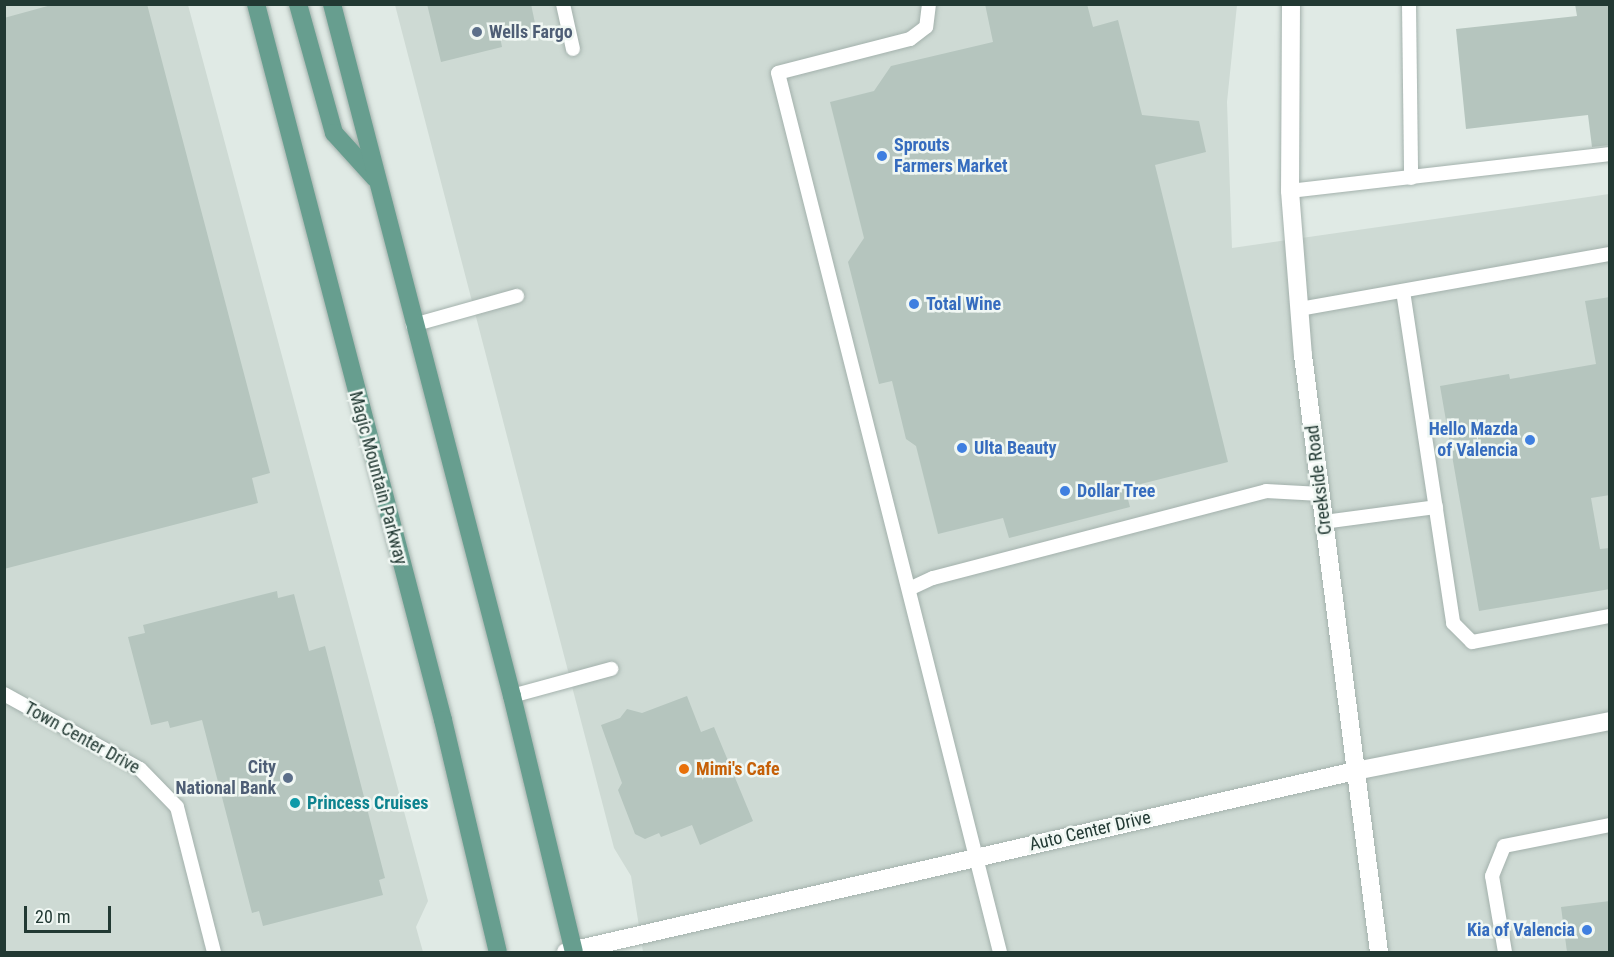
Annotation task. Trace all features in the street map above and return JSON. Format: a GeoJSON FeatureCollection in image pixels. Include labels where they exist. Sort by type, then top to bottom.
{"type":"FeatureCollection","features":[{"type":"Feature","properties":{"kind":"main road","name":"Magic Mountain Parkway"},"geometry":{"type":"LineString","coordinates":[[256,4],[443,720],[498,952]]}},
{"type":"Feature","properties":{"kind":"main road"},"geometry":{"type":"LineString","coordinates":[[298,4],[334,133],[376,179]]}},
{"type":"Feature","properties":{"kind":"main road"},"geometry":{"type":"LineString","coordinates":[[332,4],[413,325],[512,696],[571,952]]}},
{"type":"Feature","properties":{"kind":"street","name":"Creekside Road"},"geometry":{"type":"LineString","coordinates":[[1291,4],[1290,191],[1300,309],[1320,494],[1379,952]]}},
{"type":"Feature","properties":{"kind":"street","name":"Auto Center Drive"},"geometry":{"type":"LineString","coordinates":[[571,952],[974,857],[1355,771],[1610,721]]}},
{"type":"Feature","properties":{"kind":"lane"},"geometry":{"type":"LineString","coordinates":[[563,4],[573,49]]}},
{"type":"Feature","properties":{"kind":"lane"},"geometry":{"type":"LineString","coordinates":[[929,4],[926,27],[910,39],[778,73],[999,952]]}},
{"type":"Feature","properties":{"kind":"lane"},"geometry":{"type":"LineString","coordinates":[[1408,4],[1411,178]]}},
{"type":"Feature","properties":{"kind":"lane"},"geometry":{"type":"LineString","coordinates":[[1290,191],[1610,154]]}},
{"type":"Feature","properties":{"kind":"lane"},"geometry":{"type":"LineString","coordinates":[[1300,309],[1610,254]]}},
{"type":"Feature","properties":{"kind":"lane"},"geometry":{"type":"LineString","coordinates":[[1403,291],[1453,623],[1472,642],[1610,616]]}},
{"type":"Feature","properties":{"kind":"lane"},"geometry":{"type":"LineString","coordinates":[[413,325],[517,296]]}},
{"type":"Feature","properties":{"kind":"lane"},"geometry":{"type":"LineString","coordinates":[[909,589],[933,578],[1266,492],[1320,494]]}},
{"type":"Feature","properties":{"kind":"lane"},"geometry":{"type":"LineString","coordinates":[[1324,522],[1436,507]]}},
{"type":"Feature","properties":{"kind":"lane"},"geometry":{"type":"LineString","coordinates":[[512,696],[610,669]]}},
{"type":"Feature","properties":{"kind":"lane","name":"Town Center Drive"},"geometry":{"type":"LineString","coordinates":[[4,694],[140,769],[177,807],[214,952]]}},
{"type":"Feature","properties":{"kind":"lane"},"geometry":{"type":"LineString","coordinates":[[1505,952],[1492,876],[1504,846],[1610,825]]}},
{"type":"Feature","properties":{"kind":"shaded area"},"geometry":{"type":"Polygon","coordinates":[[[5,5],[188,5],[428,901],[416,927],[423,952],[5,952],[5,5]]]}},
{"type":"Feature","properties":{"kind":"shaded area"},"geometry":{"type":"Polygon","coordinates":[[[395,5],[1237,5],[1227,102],[1232,248],[1609,194],[1609,952],[643,952],[631,876],[614,848],[395,5]]]}},
{"type":"Feature","properties":{"kind":"building"},"geometry":{"type":"Polygon","coordinates":[[[55,4],[147,4],[270,473],[252,478],[258,503],[4,569],[4,18],[55,4]]]}},
{"type":"Feature","properties":{"kind":"building","name":"Wells Fargo"},"geometry":{"type":"Polygon","coordinates":[[[427,4],[531,4],[536,28],[500,37],[502,47],[441,62],[427,4]]]}},
{"type":"Feature","properties":{"kind":"building"},"geometry":{"type":"Polygon","coordinates":[[[985,4],[1087,4],[1093,27],[1118,20],[1142,115],[1199,121],[1206,152],[1155,165],[1228,462],[1125,488],[1130,507],[1009,538],[1003,518],[938,534],[916,446],[906,439],[892,381],[879,384],[848,262],[864,238],[830,102],[874,91],[891,66],[993,42],[985,4]]]}},
{"type":"Feature","properties":{"kind":"building"},"geometry":{"type":"Polygon","coordinates":[[[1575,4],[1610,4],[1610,145],[1592,147],[1588,115],[1466,129],[1456,29],[1577,16],[1575,4]]]}},
{"type":"Feature","properties":{"kind":"building","name":"Hello Mazda of Valencia"},"geometry":{"type":"Polygon","coordinates":[[[1610,297],[1610,495],[1591,498],[1600,549],[1610,548],[1610,589],[1479,611],[1440,386],[1509,374],[1510,379],[1596,364],[1585,301],[1610,297]]]}},
{"type":"Feature","properties":{"kind":"building","name":"Princess Cruises"},"geometry":{"type":"Polygon","coordinates":[[[277,591],[278,598],[294,594],[309,651],[325,646],[385,878],[379,880],[383,895],[263,926],[259,911],[252,913],[202,720],[170,728],[168,721],[151,725],[128,637],[145,633],[143,625],[277,591]]]}},
{"type":"Feature","properties":{"kind":"building","name":"Mimi's Cafe"},"geometry":{"type":"Polygon","coordinates":[[[687,696],[701,732],[714,727],[753,821],[700,845],[692,825],[661,837],[659,833],[645,839],[635,834],[618,790],[622,783],[601,725],[620,718],[627,709],[642,713],[687,696]]]}},
{"type":"Feature","properties":{"kind":"building","name":"Kia of Valencia"},"geometry":{"type":"Polygon","coordinates":[[[1610,901],[1610,952],[1567,952],[1561,907],[1610,901]]]}},
{"type":"Feature","properties":{"kind":"place","name":"Wells Fargo"},"geometry":{"type":"Point","coordinates":[477,32]}},
{"type":"Feature","properties":{"kind":"place","name":"Sprouts Farmers Market"},"geometry":{"type":"Point","coordinates":[882,156]}},
{"type":"Feature","properties":{"kind":"place","name":"Total Wine"},"geometry":{"type":"Point","coordinates":[914,304]}},
{"type":"Feature","properties":{"kind":"place","name":"Hello Mazda of Valencia"},"geometry":{"type":"Point","coordinates":[1530,440]}},
{"type":"Feature","properties":{"kind":"place","name":"Ulta Beauty"},"geometry":{"type":"Point","coordinates":[962,448]}},
{"type":"Feature","properties":{"kind":"place","name":"Dollar Tree"},"geometry":{"type":"Point","coordinates":[1065,491]}},
{"type":"Feature","properties":{"kind":"place","name":"Mimi's Cafe"},"geometry":{"type":"Point","coordinates":[684,769]}},
{"type":"Feature","properties":{"kind":"place","name":"City National Bank"},"geometry":{"type":"Point","coordinates":[288,778]}},
{"type":"Feature","properties":{"kind":"place","name":"Princess Cruises"},"geometry":{"type":"Point","coordinates":[295,803]}},
{"type":"Feature","properties":{"kind":"place","name":"Kia of Valencia"},"geometry":{"type":"Point","coordinates":[1587,930]}}]}
